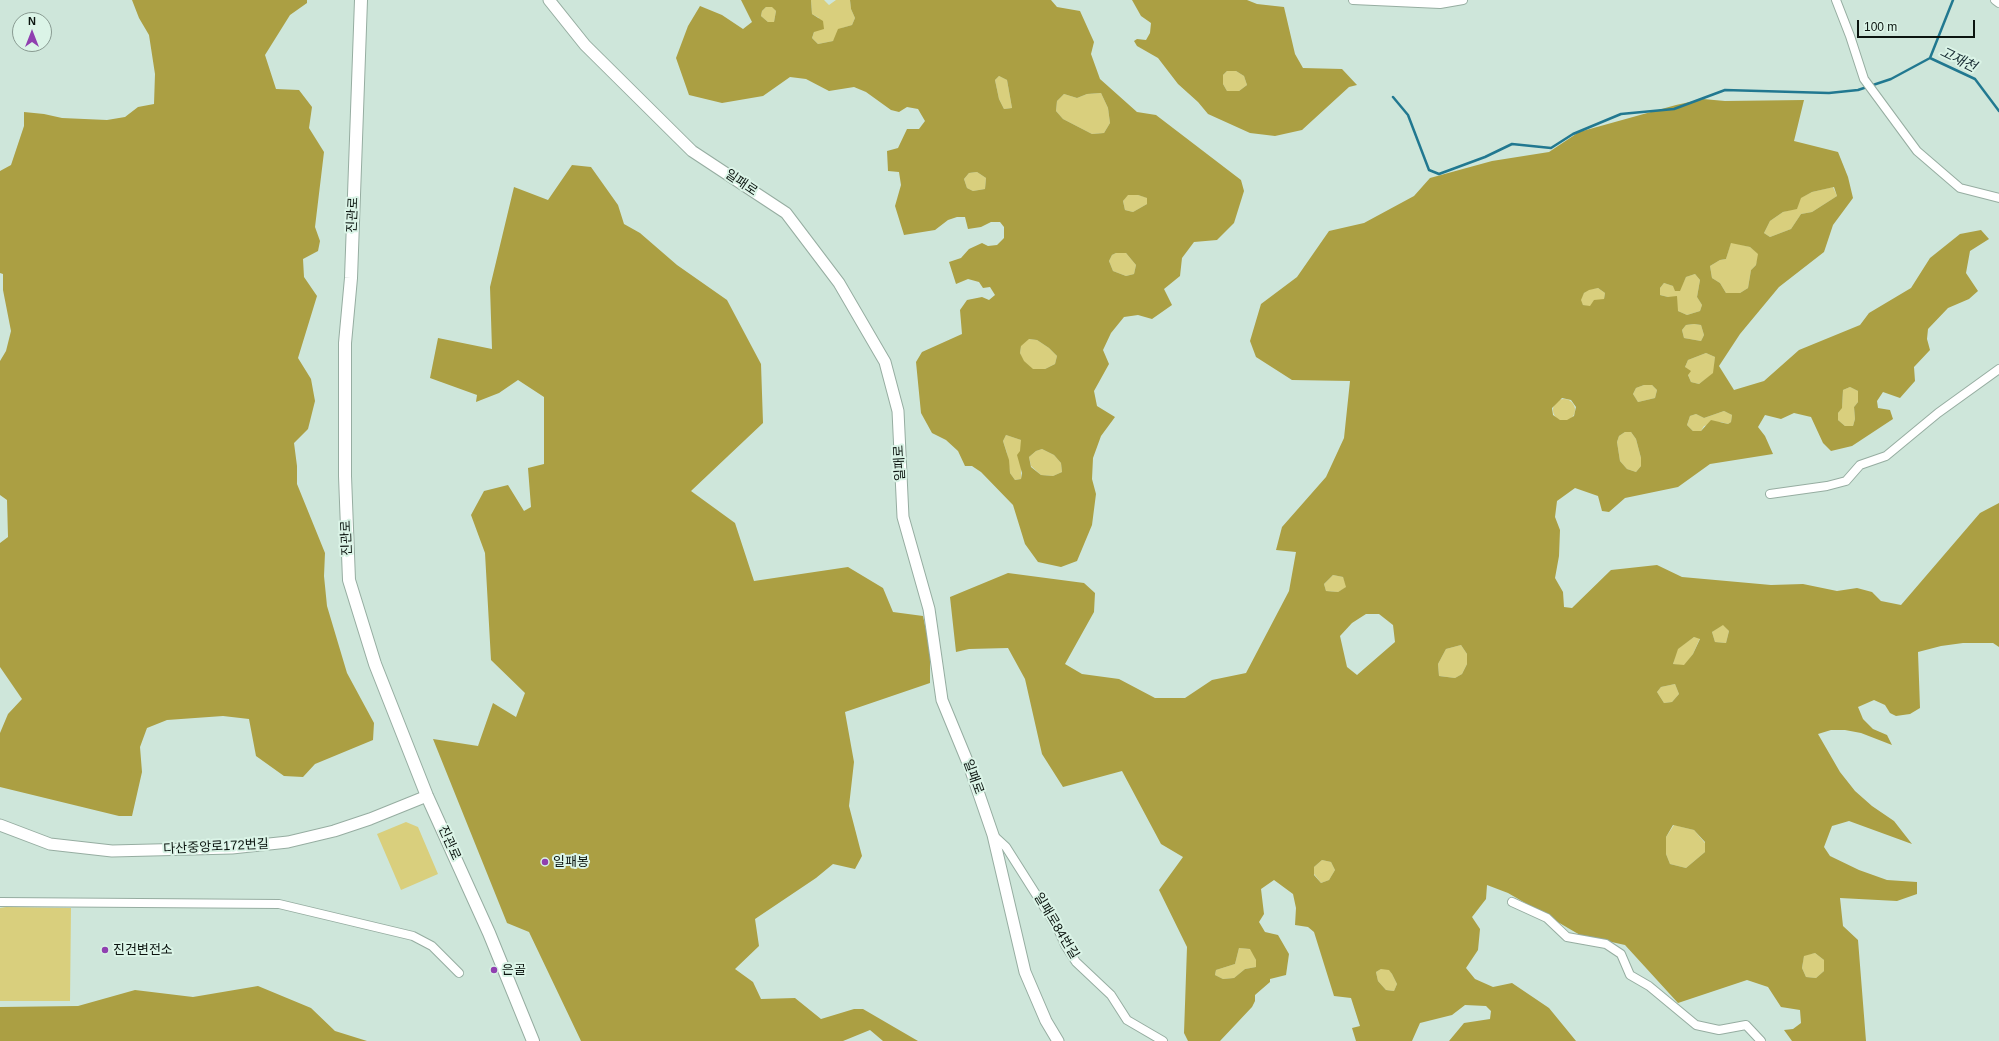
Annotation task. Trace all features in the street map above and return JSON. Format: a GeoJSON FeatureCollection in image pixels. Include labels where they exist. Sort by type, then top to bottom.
{"type":"FeatureCollection","features":[{"type":"Feature","properties":{"kind":"main road","name":"진관로"},"geometry":{"type":"LineString","coordinates":[[361,0],[351,278],[345,343],[345,476],[349,580],[375,664],[427,796],[489,933],[533,1041]]}},
{"type":"Feature","properties":{"kind":"street","name":"일패로"},"geometry":{"type":"LineString","coordinates":[[549,0],[585,45],[692,151],[786,213],[839,283],[885,362],[898,412],[904,517],[929,609],[942,700],[970,768],[993,835],[1026,972],[1046,1021],[1058,1041]]}},
{"type":"Feature","properties":{"kind":"street"},"geometry":{"type":"LineString","coordinates":[[1354,0],[1440,4],[1463,0]]}},
{"type":"Feature","properties":{"kind":"street"},"geometry":{"type":"LineString","coordinates":[[1836,0],[1864,79],[1875,96],[1917,151],[1960,188],[1999,198]]}},
{"type":"Feature","properties":{"kind":"street"},"geometry":{"type":"LineString","coordinates":[[1995,0],[1999,3]]}},
{"type":"Feature","properties":{"kind":"street"},"geometry":{"type":"LineString","coordinates":[[1770,494],[1827,486],[1846,480],[1860,465],[1886,456],[1938,413],[1999,369]]}},
{"type":"Feature","properties":{"kind":"street","name":"다산중앙로172번길"},"geometry":{"type":"LineString","coordinates":[[0,825],[50,844],[112,851],[232,848],[288,842],[334,831],[370,819],[427,796]]}},
{"type":"Feature","properties":{"kind":"street","name":"일패로84번길"},"geometry":{"type":"LineString","coordinates":[[993,835],[1006,847],[1058,929],[1065,945],[1076,962],[1110,995],[1128,1020],[1163,1041]]}},
{"type":"Feature","properties":{"kind":"street"},"geometry":{"type":"LineString","coordinates":[[0,902],[280,904],[413,936],[432,946],[459,973]]}},
{"type":"Feature","properties":{"kind":"street"},"geometry":{"type":"LineString","coordinates":[[1512,902],[1547,918],[1567,937],[1606,944],[1621,954],[1630,975],[1649,986],[1696,1024],[1719,1030],[1746,1025],[1761,1041]]}},
{"type":"Feature","properties":{"kind":"shaded area"},"geometry":{"type":"Polygon","coordinates":[[[132,0],[307,0],[307,3],[290,15],[265,55],[276,89],[299,90],[312,107],[309,128],[324,152],[315,227],[320,241],[318,251],[303,259],[304,277],[317,296],[298,358],[311,379],[315,401],[308,429],[294,443],[297,466],[297,484],[325,553],[324,576],[327,606],[347,673],[374,723],[373,740],[315,764],[303,777],[284,776],[256,756],[249,719],[223,716],[167,720],[147,728],[140,747],[142,772],[132,816],[119,816],[0,787],[0,733],[8,714],[22,699],[0,667],[0,543],[8,537],[7,500],[0,495],[0,361],[6,351],[11,331],[3,290],[3,274],[0,273],[0,171],[11,165],[24,126],[24,112],[62,118],[107,120],[125,117],[138,107],[154,104],[155,74],[149,35],[139,18],[132,0]]]}},
{"type":"Feature","properties":{"kind":"shaded area"},"geometry":{"type":"Polygon","coordinates":[[[741,0],[811,0],[812,14],[823,21],[824,29],[814,32],[812,38],[818,44],[833,41],[838,29],[852,25],[855,18],[851,9],[850,0],[1051,0],[1057,7],[1080,11],[1094,42],[1091,54],[1100,79],[1137,112],[1156,115],[1241,180],[1244,191],[1234,223],[1217,240],[1194,242],[1182,258],[1180,276],[1164,289],[1172,305],[1152,319],[1138,315],[1124,317],[1111,333],[1103,350],[1109,364],[1094,391],[1097,406],[1115,417],[1101,436],[1093,458],[1092,479],[1096,494],[1092,525],[1077,561],[1061,567],[1038,562],[1025,544],[1013,505],[981,472],[972,466],[965,466],[958,451],[946,440],[932,433],[921,413],[916,362],[922,352],[962,334],[960,310],[967,300],[982,297],[989,300],[995,295],[990,287],[983,288],[979,282],[968,279],[956,284],[949,262],[961,258],[969,249],[982,243],[988,246],[997,245],[1004,238],[1004,227],[1000,222],[991,222],[981,227],[968,229],[965,217],[957,217],[948,220],[935,230],[904,235],[895,206],[901,185],[899,172],[888,171],[887,151],[898,148],[907,129],[919,129],[925,121],[918,109],[907,107],[899,112],[891,110],[866,92],[854,87],[829,91],[806,79],[790,77],[763,96],[722,103],[689,95],[676,58],[688,26],[700,6],[722,15],[743,29],[752,22],[741,0]],[[766,7],[762,11],[761,16],[768,22],[774,22],[776,11],[772,7],[766,7]],[[999,76],[995,80],[999,99],[1004,109],[1012,108],[1007,80],[999,76]],[[1101,93],[1087,94],[1077,98],[1064,94],[1057,101],[1056,111],[1063,119],[1092,134],[1104,133],[1110,123],[1108,108],[1101,93]],[[977,172],[969,173],[964,179],[967,188],[973,191],[985,189],[986,178],[977,172]],[[1128,195],[1123,201],[1125,210],[1133,212],[1147,204],[1147,198],[1138,195],[1128,195]],[[1116,253],[1112,255],[1109,261],[1113,271],[1126,276],[1134,274],[1136,265],[1126,253],[1116,253]],[[1029,339],[1021,346],[1020,353],[1024,361],[1033,369],[1045,369],[1055,364],[1057,356],[1049,348],[1037,340],[1029,339]],[[1006,435],[1003,441],[1009,460],[1010,473],[1015,480],[1021,479],[1022,473],[1017,455],[1020,451],[1021,440],[1006,435]],[[1042,449],[1036,451],[1029,457],[1031,467],[1041,475],[1053,476],[1062,472],[1061,463],[1054,455],[1042,449]]]}},
{"type":"Feature","properties":{"kind":"shaded area"},"geometry":{"type":"Polygon","coordinates":[[[811,0],[824,0],[829,5],[836,0],[850,0],[851,9],[855,18],[852,25],[842,28],[833,41],[818,44],[812,38],[819,18],[812,14],[811,0]]]}},
{"type":"Feature","properties":{"kind":"shaded area"},"geometry":{"type":"Polygon","coordinates":[[[1132,0],[1247,0],[1257,4],[1284,7],[1295,54],[1303,68],[1342,69],[1357,85],[1349,87],[1302,130],[1275,136],[1250,133],[1208,114],[1198,102],[1178,84],[1158,58],[1137,46],[1134,41],[1137,39],[1146,40],[1150,33],[1151,23],[1141,16],[1132,0]],[[1227,71],[1223,75],[1223,84],[1227,91],[1239,91],[1247,85],[1244,76],[1236,71],[1227,71]]]}},
{"type":"Feature","properties":{"kind":"shaded area"},"geometry":{"type":"Polygon","coordinates":[[[772,6],[776,11],[774,22],[768,22],[761,16],[762,11],[766,7],[772,6]]]}},
{"type":"Feature","properties":{"kind":"shaded area"},"geometry":{"type":"Polygon","coordinates":[[[1227,71],[1236,71],[1244,76],[1247,85],[1239,91],[1227,91],[1223,84],[1223,75],[1227,71]]]}},
{"type":"Feature","properties":{"kind":"shaded area"},"geometry":{"type":"Polygon","coordinates":[[[999,76],[1007,80],[1012,108],[1004,109],[999,99],[995,80],[999,76]]]}},
{"type":"Feature","properties":{"kind":"shaded area"},"geometry":{"type":"Polygon","coordinates":[[[1101,93],[1108,108],[1110,123],[1104,133],[1092,134],[1063,119],[1056,111],[1057,101],[1064,94],[1077,98],[1087,94],[1101,93]]]}},
{"type":"Feature","properties":{"kind":"shaded area"},"geometry":{"type":"Polygon","coordinates":[[[1703,99],[1725,101],[1804,100],[1794,141],[1838,152],[1848,177],[1853,198],[1833,225],[1824,252],[1779,287],[1740,334],[1719,366],[1734,390],[1764,381],[1799,350],[1860,325],[1869,313],[1911,288],[1930,258],[1960,234],[1981,230],[1989,239],[1970,251],[1966,273],[1978,291],[1969,299],[1948,308],[1928,329],[1927,339],[1930,350],[1914,367],[1915,381],[1900,398],[1883,392],[1877,401],[1878,408],[1890,410],[1893,419],[1852,446],[1831,451],[1823,443],[1811,417],[1794,413],[1781,419],[1765,415],[1758,427],[1765,436],[1773,454],[1710,464],[1678,487],[1625,498],[1609,512],[1602,511],[1598,496],[1575,488],[1557,501],[1555,517],[1560,530],[1559,556],[1555,578],[1563,592],[1564,607],[1572,608],[1611,570],[1657,565],[1682,577],[1771,585],[1803,584],[1837,591],[1857,588],[1872,592],[1881,601],[1901,605],[1980,513],[1999,503],[1999,647],[1993,643],[1963,643],[1941,646],[1918,652],[1920,708],[1910,714],[1896,716],[1890,713],[1885,705],[1874,700],[1858,707],[1863,719],[1873,729],[1887,735],[1892,745],[1861,733],[1845,730],[1831,730],[1818,734],[1840,772],[1855,791],[1872,806],[1894,821],[1912,844],[1849,821],[1832,826],[1824,847],[1830,856],[1859,870],[1887,880],[1917,882],[1917,894],[1897,901],[1840,898],[1843,926],[1858,940],[1866,1041],[1792,1041],[1784,1030],[1793,1029],[1801,1023],[1800,1010],[1781,1007],[1768,987],[1747,980],[1678,1003],[1625,945],[1580,935],[1508,893],[1487,885],[1486,899],[1472,917],[1480,929],[1478,950],[1466,968],[1475,979],[1493,987],[1512,983],[1549,1008],[1576,1041],[1449,1041],[1464,1023],[1490,1019],[1491,1011],[1486,1006],[1465,1005],[1452,1015],[1420,1023],[1412,1041],[1356,1041],[1352,1028],[1360,1026],[1351,998],[1334,996],[1314,932],[1308,927],[1295,925],[1296,908],[1293,894],[1274,880],[1261,889],[1264,914],[1259,922],[1265,932],[1278,935],[1289,954],[1286,975],[1270,979],[1270,982],[1255,995],[1255,1001],[1252,1007],[1220,1041],[1188,1041],[1184,1033],[1187,947],[1159,890],[1183,857],[1161,844],[1122,771],[1063,787],[1042,754],[1025,679],[1008,648],[969,649],[956,652],[950,597],[1008,573],[1084,583],[1095,593],[1094,612],[1065,664],[1082,674],[1119,679],[1155,698],[1185,698],[1212,680],[1246,673],[1289,591],[1296,552],[1276,550],[1282,527],[1326,477],[1344,438],[1350,381],[1292,380],[1256,357],[1250,341],[1261,304],[1297,277],[1329,231],[1364,223],[1414,196],[1430,178],[1492,161],[1549,152],[1579,132],[1703,99]],[[1834,187],[1812,192],[1801,198],[1797,209],[1783,212],[1770,221],[1764,233],[1770,237],[1791,229],[1801,214],[1812,212],[1837,196],[1834,187]],[[1731,243],[1726,259],[1720,260],[1710,266],[1712,278],[1720,283],[1726,293],[1740,293],[1748,288],[1751,270],[1756,265],[1758,254],[1750,247],[1731,243]],[[1695,274],[1686,277],[1680,291],[1675,291],[1673,286],[1664,283],[1660,288],[1660,295],[1668,297],[1677,296],[1678,311],[1687,315],[1700,311],[1702,305],[1697,297],[1700,280],[1695,274]],[[1598,288],[1589,290],[1584,293],[1581,300],[1583,305],[1590,306],[1594,300],[1604,299],[1605,293],[1598,288]],[[1686,325],[1682,330],[1684,338],[1701,341],[1704,335],[1701,325],[1686,325]],[[1706,353],[1688,360],[1685,367],[1691,371],[1688,375],[1691,382],[1699,384],[1713,373],[1715,357],[1706,353]],[[1644,385],[1636,388],[1633,394],[1638,402],[1655,398],[1657,390],[1652,385],[1644,385]],[[1850,387],[1843,390],[1842,408],[1838,413],[1838,420],[1845,426],[1853,426],[1855,419],[1854,407],[1858,402],[1858,391],[1850,387]],[[1562,398],[1552,408],[1553,415],[1560,420],[1567,420],[1574,416],[1576,407],[1571,400],[1562,398]],[[1724,411],[1704,418],[1696,414],[1690,416],[1687,425],[1693,431],[1701,431],[1711,420],[1728,424],[1731,422],[1732,415],[1724,411]],[[1625,432],[1619,436],[1617,442],[1620,461],[1627,469],[1636,472],[1641,466],[1641,458],[1636,439],[1631,432],[1625,432]],[[1333,575],[1324,584],[1326,591],[1338,592],[1346,587],[1343,577],[1333,575]],[[1366,614],[1352,623],[1340,636],[1347,667],[1357,675],[1395,642],[1393,625],[1379,614],[1366,614]],[[1723,625],[1712,632],[1715,642],[1726,643],[1729,631],[1723,625]],[[1694,637],[1678,649],[1673,664],[1684,665],[1693,654],[1700,639],[1694,637]],[[1461,645],[1446,649],[1438,664],[1439,676],[1455,678],[1462,674],[1467,664],[1467,654],[1461,645]],[[1675,684],[1661,687],[1657,692],[1664,703],[1672,702],[1679,694],[1675,684]],[[1673,825],[1666,837],[1666,854],[1670,864],[1686,868],[1705,852],[1705,842],[1694,830],[1673,825]],[[1322,860],[1314,867],[1314,875],[1321,883],[1329,880],[1335,870],[1331,862],[1322,860]],[[1239,948],[1235,964],[1216,970],[1215,975],[1223,979],[1234,978],[1245,969],[1256,967],[1256,960],[1250,949],[1239,948]],[[1815,953],[1804,956],[1802,968],[1806,977],[1816,978],[1824,971],[1824,960],[1815,953]],[[1381,969],[1376,972],[1378,981],[1386,990],[1394,991],[1397,984],[1389,970],[1381,969]]]}},
{"type":"Feature","properties":{"kind":"shaded area"},"geometry":{"type":"Polygon","coordinates":[[[572,165],[591,167],[618,205],[624,224],[640,233],[677,265],[727,300],[761,364],[763,423],[691,491],[735,523],[754,581],[848,567],[883,588],[893,612],[923,616],[930,648],[930,683],[845,712],[854,762],[849,806],[862,856],[855,869],[833,864],[816,878],[755,919],[759,946],[735,969],[753,982],[761,999],[795,998],[821,1019],[854,1009],[863,1009],[918,1041],[883,1041],[870,1030],[843,1041],[581,1041],[529,932],[507,923],[433,739],[478,746],[493,703],[516,717],[525,693],[491,660],[485,553],[471,515],[484,491],[508,485],[524,511],[531,507],[528,468],[544,464],[544,397],[518,380],[499,393],[476,402],[477,395],[430,378],[438,338],[492,349],[490,287],[514,187],[548,200],[572,165]]]}},
{"type":"Feature","properties":{"kind":"shaded area"},"geometry":{"type":"Polygon","coordinates":[[[977,172],[986,178],[985,189],[973,191],[967,188],[964,179],[969,173],[977,172]]]}},
{"type":"Feature","properties":{"kind":"shaded area"},"geometry":{"type":"Polygon","coordinates":[[[1833,187],[1837,196],[1812,212],[1801,214],[1791,229],[1770,237],[1764,233],[1770,221],[1783,212],[1797,208],[1800,198],[1812,192],[1833,187]]]}},
{"type":"Feature","properties":{"kind":"shaded area"},"geometry":{"type":"Polygon","coordinates":[[[1127,195],[1138,195],[1148,198],[1147,204],[1133,212],[1125,210],[1123,201],[1127,195]]]}},
{"type":"Feature","properties":{"kind":"shaded area"},"geometry":{"type":"Polygon","coordinates":[[[1731,242],[1750,247],[1759,254],[1756,265],[1751,270],[1748,288],[1740,293],[1726,293],[1720,283],[1712,278],[1710,266],[1720,260],[1726,259],[1731,242]]]}},
{"type":"Feature","properties":{"kind":"shaded area"},"geometry":{"type":"Polygon","coordinates":[[[1116,253],[1126,253],[1136,265],[1134,274],[1126,276],[1113,271],[1109,261],[1112,255],[1116,253]]]}},
{"type":"Feature","properties":{"kind":"shaded area"},"geometry":{"type":"Polygon","coordinates":[[[1695,274],[1700,280],[1697,297],[1702,305],[1700,311],[1687,315],[1678,311],[1668,297],[1660,295],[1660,288],[1664,283],[1673,286],[1682,285],[1686,277],[1695,274]]]}},
{"type":"Feature","properties":{"kind":"shaded area"},"geometry":{"type":"Polygon","coordinates":[[[1598,288],[1605,293],[1604,299],[1590,307],[1583,305],[1580,300],[1584,293],[1589,289],[1598,288]]]}},
{"type":"Feature","properties":{"kind":"shaded area"},"geometry":{"type":"Polygon","coordinates":[[[1686,325],[1701,325],[1704,335],[1701,341],[1684,338],[1682,330],[1686,325]]]}},
{"type":"Feature","properties":{"kind":"shaded area"},"geometry":{"type":"Polygon","coordinates":[[[1028,339],[1037,340],[1049,348],[1057,356],[1055,364],[1045,369],[1032,369],[1023,361],[1020,353],[1021,345],[1028,339]]]}},
{"type":"Feature","properties":{"kind":"shaded area"},"geometry":{"type":"Polygon","coordinates":[[[1706,353],[1715,357],[1714,373],[1699,384],[1691,382],[1685,367],[1688,360],[1706,353]]]}},
{"type":"Feature","properties":{"kind":"shaded area"},"geometry":{"type":"Polygon","coordinates":[[[1644,385],[1652,385],[1657,390],[1655,398],[1638,402],[1633,394],[1636,388],[1644,385]]]}},
{"type":"Feature","properties":{"kind":"shaded area"},"geometry":{"type":"Polygon","coordinates":[[[1850,387],[1858,391],[1858,402],[1854,407],[1855,419],[1853,426],[1845,426],[1838,420],[1838,413],[1842,407],[1843,390],[1850,387]]]}},
{"type":"Feature","properties":{"kind":"shaded area"},"geometry":{"type":"Polygon","coordinates":[[[1564,399],[1572,402],[1575,410],[1572,418],[1564,421],[1556,418],[1553,410],[1556,402],[1564,399]]]}},
{"type":"Feature","properties":{"kind":"shaded area"},"geometry":{"type":"Polygon","coordinates":[[[1724,411],[1732,415],[1731,422],[1728,424],[1721,422],[1704,426],[1701,431],[1693,431],[1687,425],[1690,416],[1696,414],[1704,418],[1724,411]]]}},
{"type":"Feature","properties":{"kind":"shaded area"},"geometry":{"type":"Polygon","coordinates":[[[1625,432],[1631,432],[1636,439],[1641,458],[1641,466],[1636,472],[1627,469],[1620,461],[1617,442],[1619,436],[1625,432]]]}},
{"type":"Feature","properties":{"kind":"shaded area"},"geometry":{"type":"Polygon","coordinates":[[[1006,435],[1021,440],[1021,479],[1015,480],[1010,473],[1007,453],[1003,441],[1006,435]]]}},
{"type":"Feature","properties":{"kind":"shaded area"},"geometry":{"type":"Polygon","coordinates":[[[1042,449],[1054,455],[1061,463],[1062,472],[1053,476],[1041,475],[1031,466],[1029,457],[1036,451],[1042,449]]]}},
{"type":"Feature","properties":{"kind":"shaded area"},"geometry":{"type":"Polygon","coordinates":[[[1333,575],[1343,577],[1347,587],[1338,592],[1326,591],[1324,584],[1333,575]]]}},
{"type":"Feature","properties":{"kind":"shaded area"},"geometry":{"type":"Polygon","coordinates":[[[1723,624],[1729,631],[1726,643],[1715,642],[1712,632],[1723,624]]]}},
{"type":"Feature","properties":{"kind":"shaded area"},"geometry":{"type":"Polygon","coordinates":[[[1694,637],[1700,638],[1693,654],[1684,666],[1673,664],[1677,649],[1694,637]]]}},
{"type":"Feature","properties":{"kind":"shaded area"},"geometry":{"type":"Polygon","coordinates":[[[1461,645],[1467,654],[1467,664],[1462,674],[1455,678],[1439,676],[1438,664],[1446,649],[1461,645]]]}},
{"type":"Feature","properties":{"kind":"shaded area"},"geometry":{"type":"Polygon","coordinates":[[[1675,684],[1679,694],[1672,702],[1664,703],[1657,692],[1661,687],[1675,684]]]}},
{"type":"Feature","properties":{"kind":"shaded area"},"geometry":{"type":"Polygon","coordinates":[[[406,822],[418,827],[438,874],[401,890],[377,834],[406,822]]]}},
{"type":"Feature","properties":{"kind":"shaded area"},"geometry":{"type":"Polygon","coordinates":[[[1674,825],[1694,830],[1705,843],[1705,852],[1686,868],[1670,864],[1666,854],[1666,837],[1674,825]]]}},
{"type":"Feature","properties":{"kind":"shaded area"},"geometry":{"type":"Polygon","coordinates":[[[1322,860],[1331,862],[1335,870],[1329,880],[1321,883],[1314,874],[1314,867],[1322,860]]]}},
{"type":"Feature","properties":{"kind":"shaded area"},"geometry":{"type":"Polygon","coordinates":[[[0,908],[71,908],[70,1001],[0,1001],[0,908]]]}},
{"type":"Feature","properties":{"kind":"shaded area"},"geometry":{"type":"Polygon","coordinates":[[[1239,948],[1251,949],[1256,960],[1256,967],[1245,969],[1234,978],[1223,979],[1215,975],[1216,970],[1235,964],[1239,948]]]}},
{"type":"Feature","properties":{"kind":"shaded area"},"geometry":{"type":"Polygon","coordinates":[[[1815,953],[1824,960],[1824,971],[1816,978],[1806,977],[1802,968],[1804,955],[1815,953]]]}},
{"type":"Feature","properties":{"kind":"shaded area"},"geometry":{"type":"Polygon","coordinates":[[[1381,969],[1389,969],[1392,974],[1397,984],[1394,991],[1386,990],[1378,981],[1376,972],[1381,969]]]}},
{"type":"Feature","properties":{"kind":"shaded area"},"geometry":{"type":"Polygon","coordinates":[[[258,986],[311,1008],[335,1031],[367,1041],[0,1041],[0,1007],[78,1006],[135,990],[193,997],[258,986]]]}},
{"type":"Feature","properties":{"kind":"waterway","name":"고재천"},"geometry":{"type":"LineString","coordinates":[[1953,0],[1930,58],[1975,79],[1999,111]]}},
{"type":"Feature","properties":{"kind":"waterway"},"geometry":{"type":"LineString","coordinates":[[1393,97],[1408,115],[1429,170],[1439,174],[1485,157],[1512,144],[1551,148],[1573,134],[1621,114],[1674,109],[1725,90],[1829,93],[1858,90],[1891,79],[1930,58]]}},
{"type":"Feature","properties":{"kind":"place","name":"일패봉"},"geometry":{"type":"Point","coordinates":[545,862]}},
{"type":"Feature","properties":{"kind":"place","name":"진건변전소"},"geometry":{"type":"Point","coordinates":[105,950]}},
{"type":"Feature","properties":{"kind":"place","name":"은골"},"geometry":{"type":"Point","coordinates":[494,970]}}]}
